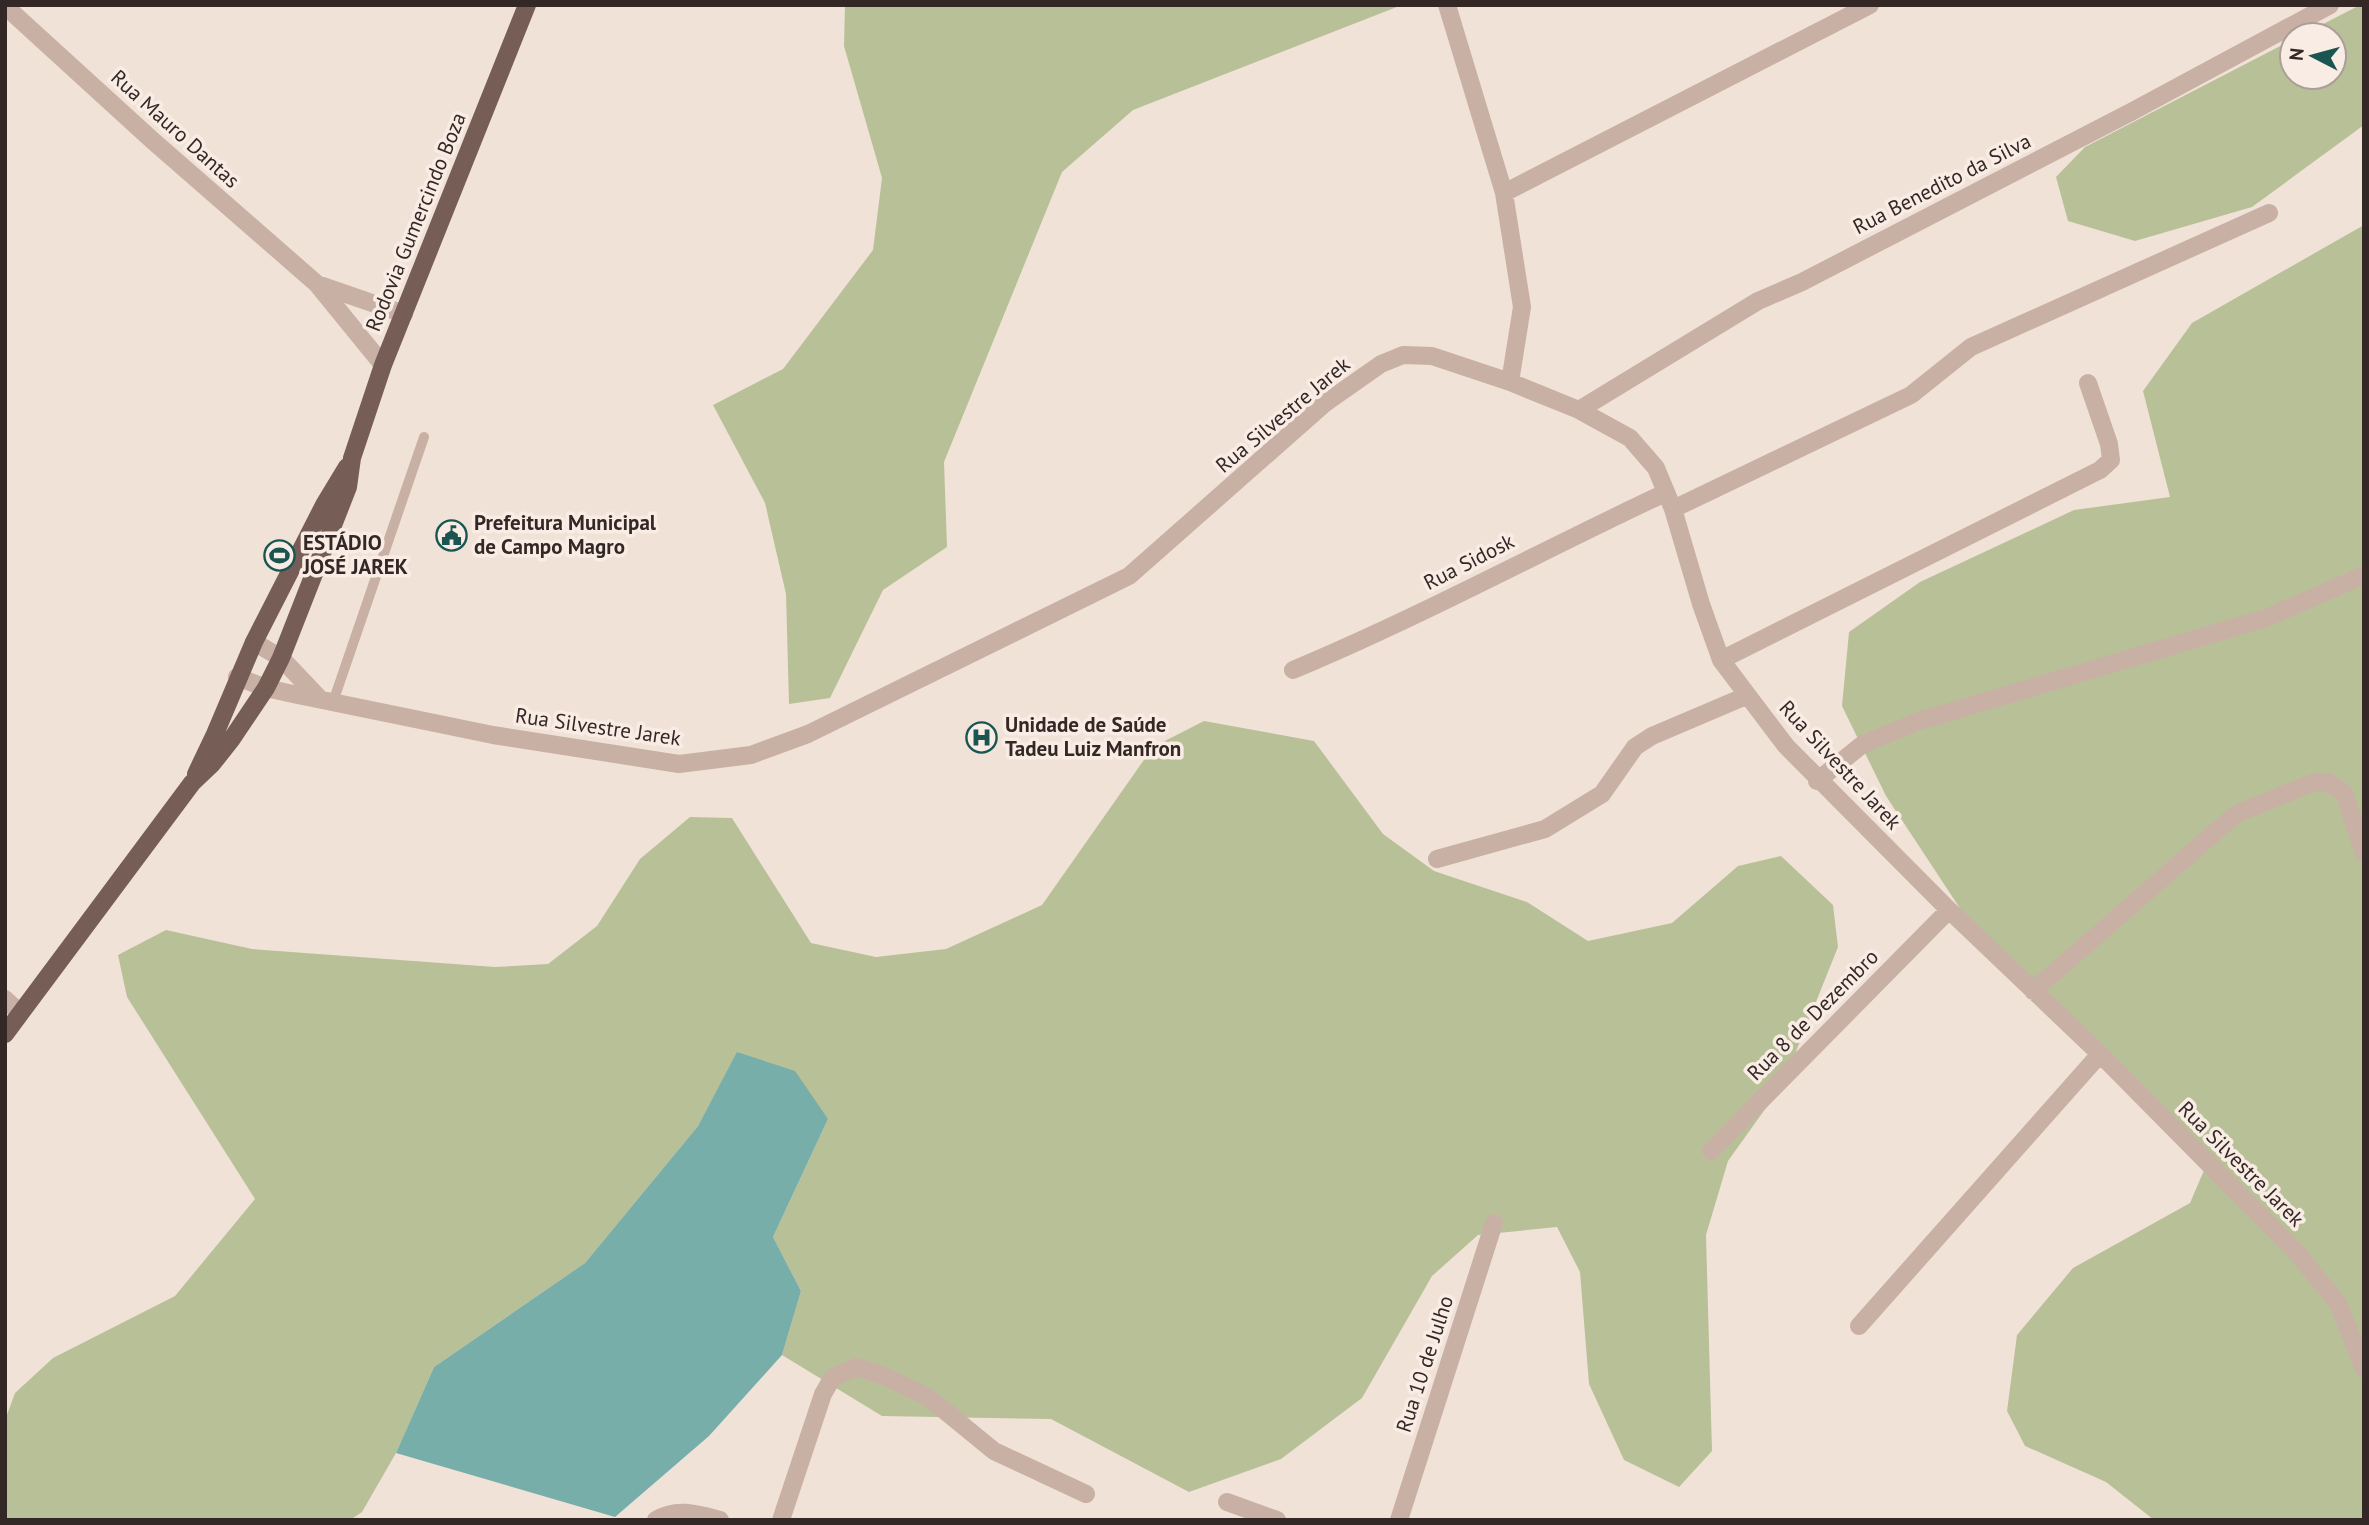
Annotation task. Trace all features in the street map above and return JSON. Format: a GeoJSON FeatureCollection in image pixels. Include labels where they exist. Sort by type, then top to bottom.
{"type":"FeatureCollection","features":[{"type":"Feature","properties":{"kind":"main road","name":"Rodovia Gumercindo Boza"},"geometry":{"type":"LineString","coordinates":[[5,1034],[192,783],[212,764],[266,688],[281,658],[316,564],[338,515],[348,486],[352,458],[383,365],[527,5]]}},
{"type":"Feature","properties":{"kind":"main road","name":"Rodovia Gumercindo Boza"},"geometry":{"type":"LineString","coordinates":[[192,783],[254,642],[324,505],[352,458]]}},
{"type":"Feature","properties":{"kind":"street"},"geometry":{"type":"LineString","coordinates":[[1504,193],[1870,5]]}},
{"type":"Feature","properties":{"kind":"street","name":"Rua Benedito da Silva"},"geometry":{"type":"LineString","coordinates":[[1579,410],[1758,301],[1802,282],[1985,188],[2330,5]]}},
{"type":"Feature","properties":{"kind":"street","name":"Rua Mauro Dantas"},"geometry":{"type":"LineString","coordinates":[[5,6],[152,140],[317,284],[383,365]]}},
{"type":"Feature","properties":{"kind":"street"},"geometry":{"type":"LineString","coordinates":[[1449,7],[1504,193],[1522,307],[1510,382]]}},
{"type":"Feature","properties":{"kind":"street"},"geometry":{"type":"LineString","coordinates":[[1673,509],[1911,395],[1970,347],[2269,213]]}},
{"type":"Feature","properties":{"kind":"street","name":"Rua Mauro Dantas"},"geometry":{"type":"LineString","coordinates":[[317,284],[404,314]]}},
{"type":"Feature","properties":{"kind":"street","name":"Rua Silvestre Jarek"},"geometry":{"type":"LineString","coordinates":[[266,688],[493,736],[679,764],[751,755],[808,734],[1129,576],[1324,404],[1381,365],[1403,355],[1432,356],[1510,382],[1579,410],[1630,438],[1656,468],[1673,509],[1721,660],[1746,696],[1818,781],[2100,1054],[2305,1263],[2338,1303],[2364,1369]]}},
{"type":"Feature","properties":{"kind":"street"},"geometry":{"type":"LineString","coordinates":[[1721,660],[2100,470],[2111,460],[2109,444],[2088,383]]}},
{"type":"Feature","properties":{"kind":"street","name":"Rua Sidosk"},"geometry":{"type":"LineString","coordinates":[[1293,670],[1362,641],[1568,538],[1665,493]]}},
{"type":"Feature","properties":{"kind":"street"},"geometry":{"type":"LineString","coordinates":[[1818,781],[1863,744],[1919,721],[2266,618],[2364,575]]}},
{"type":"Feature","properties":{"kind":"street"},"geometry":{"type":"LineString","coordinates":[[254,642],[281,658],[326,701]]}},
{"type":"Feature","properties":{"kind":"street"},"geometry":{"type":"LineString","coordinates":[[237,677],[266,688]]}},
{"type":"Feature","properties":{"kind":"street"},"geometry":{"type":"LineString","coordinates":[[1437,859],[1545,829],[1602,794],[1635,747],[1652,736],[1746,696]]}},
{"type":"Feature","properties":{"kind":"street"},"geometry":{"type":"LineString","coordinates":[[2034,991],[2236,814],[2312,783],[2328,782],[2344,793],[2364,853]]}},
{"type":"Feature","properties":{"kind":"street","name":"Rua 8 de Dezembro"},"geometry":{"type":"LineString","coordinates":[[1711,1151],[1949,910]]}},
{"type":"Feature","properties":{"kind":"street"},"geometry":{"type":"LineString","coordinates":[[5,999],[20,1013]]}},
{"type":"Feature","properties":{"kind":"street"},"geometry":{"type":"LineString","coordinates":[[1859,1326],[2100,1054]]}},
{"type":"Feature","properties":{"kind":"street","name":"Rua 10 de Julho"},"geometry":{"type":"LineString","coordinates":[[1399,1520],[1494,1223]]}},
{"type":"Feature","properties":{"kind":"street"},"geometry":{"type":"LineString","coordinates":[[781,1520],[823,1394],[833,1377],[857,1367],[928,1396],[994,1451],[1086,1494]]}},
{"type":"Feature","properties":{"kind":"street"},"geometry":{"type":"LineString","coordinates":[[1227,1502],[1276,1520]]}},
{"type":"Feature","properties":{"kind":"street"},"geometry":{"type":"LineString","coordinates":[[656,1520],[687,1511],[720,1520]]}},
{"type":"Feature","properties":{"kind":"lane"},"geometry":{"type":"LineString","coordinates":[[326,701],[425,437]]}},
{"type":"Feature","properties":{"kind":"green space"},"geometry":{"type":"Polygon","coordinates":[[[845,5],[1402,5],[1133,110],[1062,172],[944,462],[947,547],[883,590],[830,698],[789,704],[786,594],[765,503],[713,405],[783,369],[873,250],[882,178],[844,46],[845,5]]]}},
{"type":"Feature","properties":{"kind":"green space"},"geometry":{"type":"Polygon","coordinates":[[[2364,5],[2364,125],[2252,207],[2135,241],[2068,221],[2056,177],[2085,147],[2278,47],[2278,91],[2348,91],[2348,21],[2329,21],[2364,5]]]}},
{"type":"Feature","properties":{"kind":"green space"},"geometry":{"type":"Polygon","coordinates":[[[2364,225],[2364,1520],[2154,1520],[2106,1482],[2025,1446],[2007,1411],[2017,1335],[2073,1268],[2190,1203],[2205,1168],[1967,919],[1886,796],[1842,706],[1849,632],[1920,582],[2074,510],[2170,497],[2143,391],[2192,323],[2364,225]]]}},
{"type":"Feature","properties":{"kind":"green space"},"geometry":{"type":"Polygon","coordinates":[[[1204,721],[1314,741],[1383,834],[1434,871],[1527,902],[1588,941],[1672,923],[1738,866],[1781,856],[1833,905],[1838,947],[1783,1084],[1728,1161],[1706,1235],[1712,1451],[1679,1487],[1624,1460],[1589,1384],[1580,1272],[1557,1227],[1478,1235],[1432,1276],[1362,1398],[1281,1459],[1189,1492],[1051,1419],[882,1416],[782,1355],[801,1291],[773,1237],[828,1119],[738,1052],[698,1126],[585,1263],[434,1367],[396,1453],[362,1512],[350,1520],[5,1520],[5,1420],[15,1393],[53,1358],[175,1296],[255,1199],[127,997],[118,955],[166,930],[252,949],[495,967],[548,964],[597,926],[640,859],[690,817],[732,818],[811,943],[876,957],[946,949],[1042,905],[1153,747],[1204,721]]]}},
{"type":"Feature","properties":{"kind":"water"},"geometry":{"type":"Polygon","coordinates":[[[737,1052],[795,1071],[828,1119],[773,1237],[801,1291],[782,1355],[709,1436],[615,1517],[396,1453],[434,1367],[585,1263],[698,1126],[737,1052]]]}},
{"type":"Feature","properties":{"kind":"place","name":"Prefeitura Municipal de Campo Magro"},"geometry":{"type":"Point","coordinates":[451,535]}},
{"type":"Feature","properties":{"kind":"place","name":"ESTÁDIO JOSÉ JAREK"},"geometry":{"type":"Point","coordinates":[280,555]}},
{"type":"Feature","properties":{"kind":"place","name":"Unidade de Saúde Tadeu Luiz Manfron"},"geometry":{"type":"Point","coordinates":[982,737]}}]}
